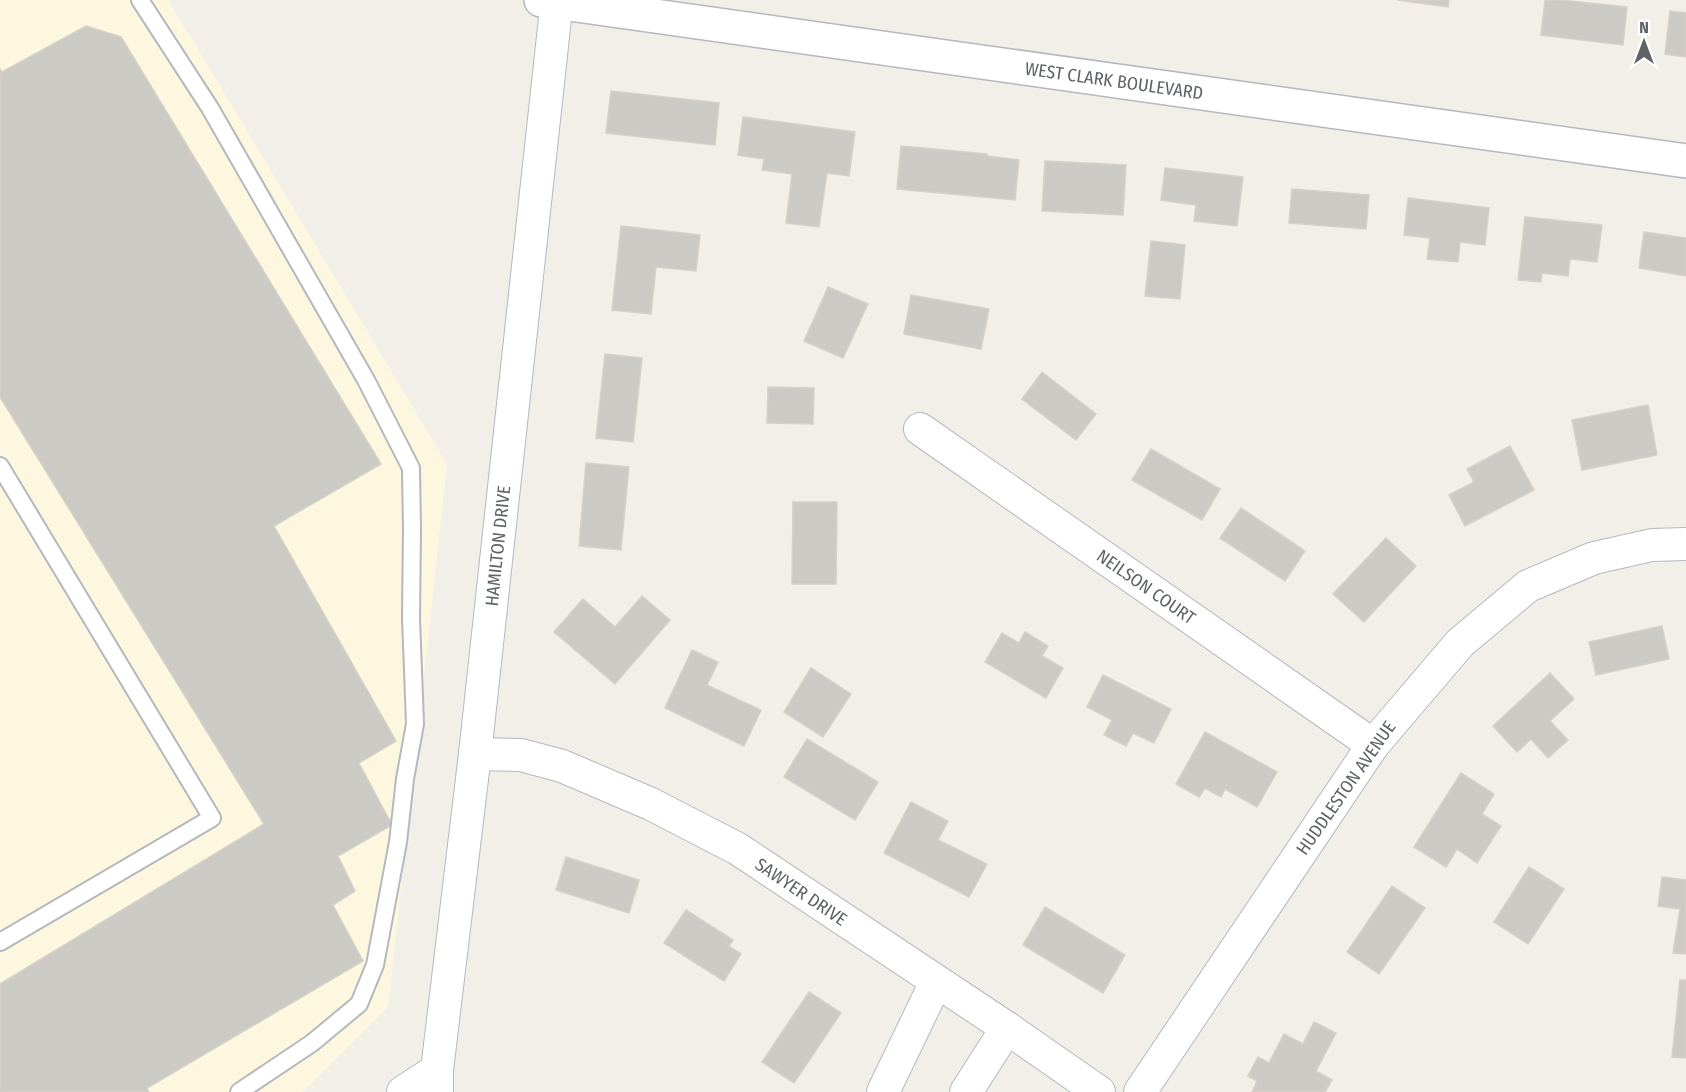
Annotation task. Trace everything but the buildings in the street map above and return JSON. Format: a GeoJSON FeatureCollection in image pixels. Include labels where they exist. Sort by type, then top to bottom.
{"type":"FeatureCollection","features":[{"type":"Feature","properties":{"kind":"street","name":"WEST CLARK BOULEVARD"},"geometry":{"type":"LineString","coordinates":[[552,1],[1686,161]]}},
{"type":"Feature","properties":{"kind":"street","name":"HAMILTON DRIVE"},"geometry":{"type":"LineString","coordinates":[[437,1081],[475,754],[552,1]]}},
{"type":"Feature","properties":{"kind":"street","name":"NEILSON COURT"},"geometry":{"type":"LineString","coordinates":[[920,429],[1373,745]]}},
{"type":"Feature","properties":{"kind":"street","name":"HUDDLESTON AVENUE"},"geometry":{"type":"LineString","coordinates":[[1140,1092],[1373,745],[1460,643],[1528,586],[1594,558],[1652,545],[1686,543]]}},
{"type":"Feature","properties":{"kind":"street","name":"SAWYER DRIVE"},"geometry":{"type":"LineString","coordinates":[[475,754],[521,755],[562,766],[651,804],[738,849],[1100,1092]]}},
{"type":"Feature","properties":{"kind":"street"},"geometry":{"type":"LineString","coordinates":[[883,1092],[936,982]]}},
{"type":"Feature","properties":{"kind":"street"},"geometry":{"type":"LineString","coordinates":[[966,1092],[1007,1028]]}},
{"type":"Feature","properties":{"kind":"street"},"geometry":{"type":"LineString","coordinates":[[404,1092],[437,1081]]}},
{"type":"Feature","properties":{"kind":"lane"},"geometry":{"type":"LineString","coordinates":[[140,0],[210,108],[245,168],[366,380],[411,468],[411,618],[415,724],[405,779],[398,842],[375,965],[359,1004],[312,1043],[239,1092]]}},
{"type":"Feature","properties":{"kind":"lane"},"geometry":{"type":"LineString","coordinates":[[0,466],[212,818],[0,942]]}},
{"type":"Feature","properties":{"kind":"shaded area"},"geometry":{"type":"Polygon","coordinates":[[[0,0],[168,0],[447,464],[388,1007],[303,1092],[0,1092],[0,0]]]}}]}
